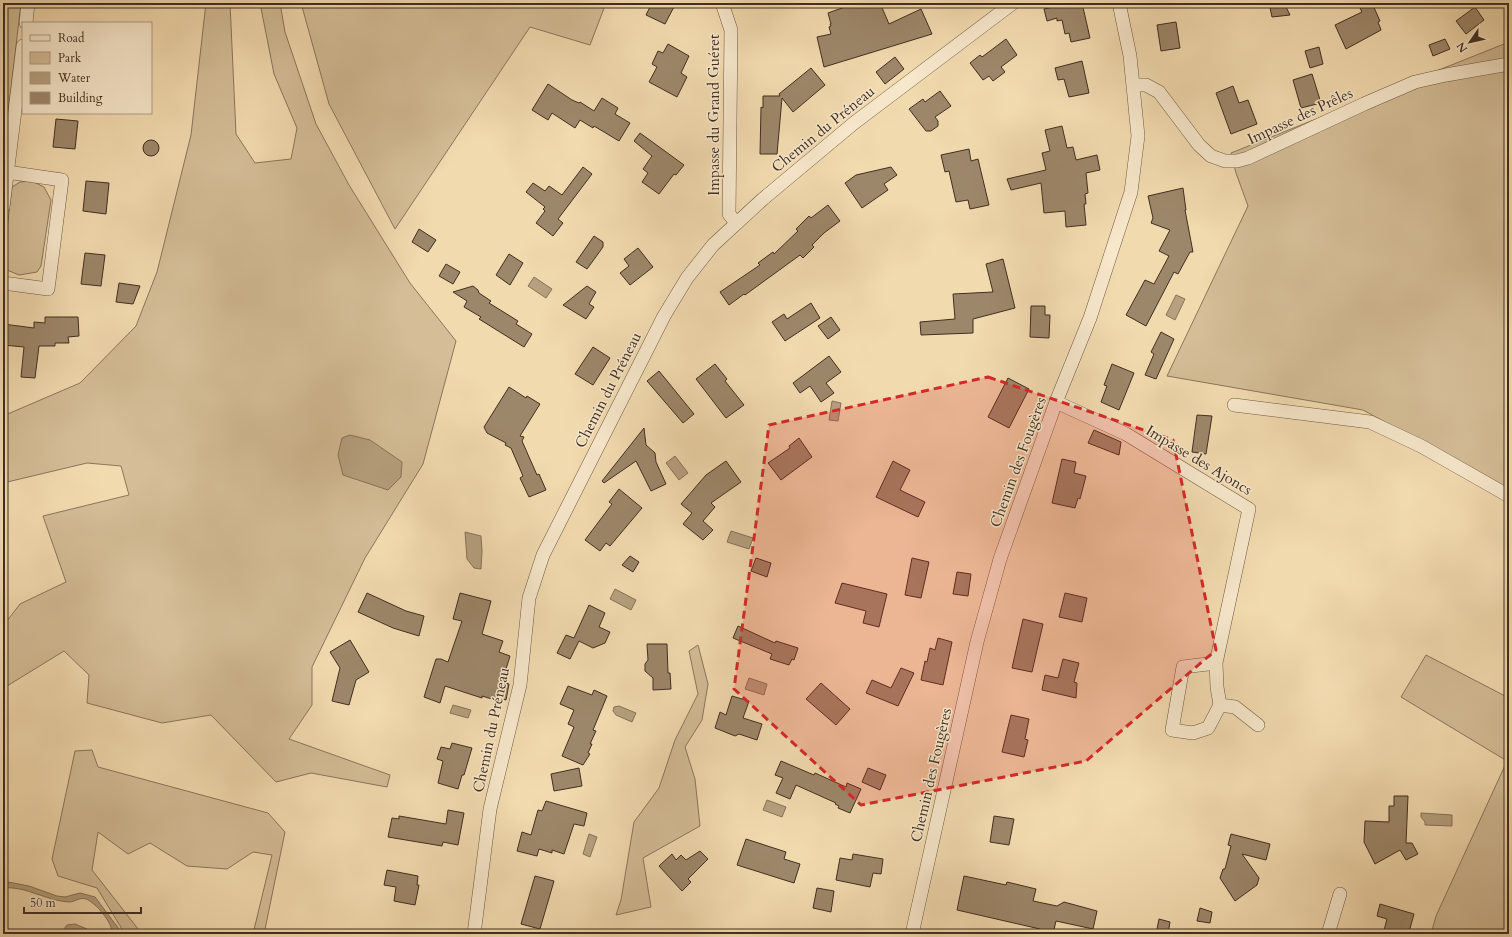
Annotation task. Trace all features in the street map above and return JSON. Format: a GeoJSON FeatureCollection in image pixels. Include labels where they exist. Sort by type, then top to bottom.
{"type":"FeatureCollection","features":[{"type":"Feature","properties":{"kind":"street"},"geometry":{"type":"LineString","coordinates":[[26,22],[28,3]]}},
{"type":"Feature","properties":{"kind":"street","name":"Chemin du Préneau"},"geometry":{"type":"LineString","coordinates":[[474,934],[490,809],[520,685],[529,598],[543,555],[664,316],[686,278],[713,245],[736,223],[854,123],[1013,3]]}},
{"type":"Feature","properties":{"kind":"street","name":"Chemin des Fougères"},"geometry":{"type":"LineString","coordinates":[[912,934],[979,634],[1000,559],[1056,402],[1090,318],[1131,192],[1138,136],[1130,56],[1120,3]]}},
{"type":"Feature","properties":{"kind":"street","name":"Impasse du Grand Guéret"},"geometry":{"type":"LineString","coordinates":[[724,6],[731,30],[729,214],[736,223]]}},
{"type":"Feature","properties":{"kind":"street"},"geometry":{"type":"LineString","coordinates":[[3,207],[22,54]]}},
{"type":"Feature","properties":{"kind":"street","name":"Impasse des Prêles"},"geometry":{"type":"LineString","coordinates":[[1133,86],[1146,85],[1159,92],[1199,146],[1212,156],[1224,161],[1237,161],[1248,158],[1415,82],[1509,64]]}},
{"type":"Feature","properties":{"kind":"street"},"geometry":{"type":"LineString","coordinates":[[3,283],[48,288],[62,180],[7,172]]}},
{"type":"Feature","properties":{"kind":"street","name":"Impasse des Ajoncs"},"geometry":{"type":"LineString","coordinates":[[1056,402],[1126,434],[1249,509],[1216,662],[1217,687],[1220,705]]}},
{"type":"Feature","properties":{"kind":"street"},"geometry":{"type":"LineString","coordinates":[[1234,405],[1370,422],[1420,446],[1509,496]]}},
{"type":"Feature","properties":{"kind":"street"},"geometry":{"type":"LineString","coordinates":[[1216,662],[1184,667],[1172,730],[1193,733],[1208,728],[1220,705],[1235,707],[1258,725]]}},
{"type":"Feature","properties":{"kind":"street"},"geometry":{"type":"LineString","coordinates":[[1328,934],[1340,894]]}},
{"type":"Feature","properties":{"kind":"highlighted area"},"geometry":{"type":"Polygon","coordinates":[[[988,377],[1173,440],[1216,650],[1086,761],[861,805],[734,689],[769,425],[988,377]]]}},
{"type":"Feature","properties":{"kind":"green space"},"geometry":{"type":"Polygon","coordinates":[[[3,3],[21,3],[3,156],[3,3]]]}},
{"type":"Feature","properties":{"kind":"green space"},"geometry":{"type":"Polygon","coordinates":[[[206,3],[230,3],[236,134],[255,163],[291,159],[297,128],[274,74],[260,3],[280,3],[285,32],[316,124],[349,185],[410,283],[456,341],[423,464],[365,558],[312,667],[312,705],[289,739],[390,775],[387,787],[311,773],[276,782],[211,715],[162,723],[87,703],[89,675],[64,651],[7,686],[3,685],[3,626],[20,604],[66,582],[43,516],[129,495],[121,466],[87,463],[3,483],[3,416],[80,383],[136,326],[157,272],[191,135],[206,3]]]}},
{"type":"Feature","properties":{"kind":"green space"},"geometry":{"type":"Polygon","coordinates":[[[301,3],[606,3],[590,45],[530,27],[395,229],[329,104],[301,3]]]}},
{"type":"Feature","properties":{"kind":"green space"},"geometry":{"type":"Polygon","coordinates":[[[1509,42],[1509,490],[1363,410],[1167,376],[1248,206],[1236,173],[1231,153],[1509,42]]]}},
{"type":"Feature","properties":{"kind":"green space"},"geometry":{"type":"Polygon","coordinates":[[[32,181],[44,187],[51,200],[41,266],[37,272],[19,275],[7,270],[3,263],[12,187],[20,182],[32,181]]]}},
{"type":"Feature","properties":{"kind":"green space"},"geometry":{"type":"Polygon","coordinates":[[[698,645],[708,684],[702,720],[685,747],[695,779],[700,826],[643,858],[651,907],[616,915],[621,900],[634,822],[659,788],[675,740],[698,694],[689,651],[698,645]]]}},
{"type":"Feature","properties":{"kind":"green space"},"geometry":{"type":"Polygon","coordinates":[[[1426,655],[1509,698],[1509,934],[1431,934],[1436,916],[1507,761],[1401,697],[1426,655]]]}},
{"type":"Feature","properties":{"kind":"green space"},"geometry":{"type":"Polygon","coordinates":[[[92,750],[98,767],[268,813],[285,832],[264,934],[253,934],[272,855],[253,852],[227,869],[187,866],[150,843],[128,854],[98,832],[92,870],[142,934],[125,934],[97,888],[58,876],[52,859],[75,751],[92,750]]]}},
{"type":"Feature","properties":{"kind":"water"},"geometry":{"type":"Polygon","coordinates":[[[534,277],[552,289],[546,298],[528,286],[534,277]]]}},
{"type":"Feature","properties":{"kind":"water"},"geometry":{"type":"Polygon","coordinates":[[[1176,295],[1185,299],[1175,320],[1166,315],[1176,295]]]}},
{"type":"Feature","properties":{"kind":"water"},"geometry":{"type":"Polygon","coordinates":[[[832,401],[841,403],[838,421],[829,420],[832,401]]]}},
{"type":"Feature","properties":{"kind":"water"},"geometry":{"type":"Polygon","coordinates":[[[350,435],[370,440],[402,462],[401,477],[388,490],[343,475],[338,455],[342,438],[350,435]]]}},
{"type":"Feature","properties":{"kind":"water"},"geometry":{"type":"Polygon","coordinates":[[[675,456],[688,473],[679,480],[666,463],[675,456]]]}},
{"type":"Feature","properties":{"kind":"water"},"geometry":{"type":"Polygon","coordinates":[[[731,531],[753,538],[749,549],[727,542],[731,531]]]}},
{"type":"Feature","properties":{"kind":"water"},"geometry":{"type":"Polygon","coordinates":[[[465,532],[481,536],[481,569],[474,568],[467,559],[465,532]]]}},
{"type":"Feature","properties":{"kind":"water"},"geometry":{"type":"Polygon","coordinates":[[[615,589],[636,600],[631,610],[610,599],[615,589]]]}},
{"type":"Feature","properties":{"kind":"water"},"geometry":{"type":"Polygon","coordinates":[[[749,678],[767,684],[764,695],[745,689],[749,678]]]}},
{"type":"Feature","properties":{"kind":"water"},"geometry":{"type":"Polygon","coordinates":[[[453,705],[471,710],[468,718],[450,713],[453,705]]]}},
{"type":"Feature","properties":{"kind":"water"},"geometry":{"type":"Polygon","coordinates":[[[619,706],[636,713],[632,722],[616,715],[613,711],[614,707],[619,706]]]}},
{"type":"Feature","properties":{"kind":"water"},"geometry":{"type":"Polygon","coordinates":[[[767,800],[786,807],[782,817],[763,810],[767,800]]]}},
{"type":"Feature","properties":{"kind":"water"},"geometry":{"type":"Polygon","coordinates":[[[1421,813],[1452,815],[1452,826],[1425,825],[1425,822],[1421,817],[1421,813]]]}},
{"type":"Feature","properties":{"kind":"water"},"geometry":{"type":"Polygon","coordinates":[[[589,834],[597,837],[590,857],[583,854],[589,834]]]}},
{"type":"Feature","properties":{"kind":"water"},"geometry":{"type":"Polygon","coordinates":[[[3,881],[29,886],[57,896],[65,897],[80,893],[95,897],[119,929],[118,934],[112,934],[112,930],[107,919],[94,904],[86,899],[69,902],[57,900],[21,889],[3,887],[3,881]]]}},
{"type":"Feature","properties":{"kind":"water"},"geometry":{"type":"Polygon","coordinates":[[[75,924],[87,929],[89,934],[60,934],[67,925],[75,924]]]}},
{"type":"Feature","properties":{"kind":"building"},"geometry":{"type":"Polygon","coordinates":[[[652,3],[676,3],[665,24],[646,15],[652,3]]]}},
{"type":"Feature","properties":{"kind":"building"},"geometry":{"type":"Polygon","coordinates":[[[856,3],[880,3],[889,24],[921,9],[932,34],[824,67],[817,37],[831,34],[829,27],[831,24],[828,13],[856,3]]]}},
{"type":"Feature","properties":{"kind":"building"},"geometry":{"type":"Polygon","coordinates":[[[1072,3],[1082,3],[1090,38],[1071,42],[1069,33],[1065,34],[1062,20],[1057,21],[1057,18],[1047,21],[1044,9],[1072,3]]]}},
{"type":"Feature","properties":{"kind":"building"},"geometry":{"type":"Polygon","coordinates":[[[1269,3],[1284,3],[1290,15],[1272,17],[1269,3]]]}},
{"type":"Feature","properties":{"kind":"building"},"geometry":{"type":"Polygon","coordinates":[[[1372,3],[1380,21],[1378,22],[1381,30],[1346,49],[1335,25],[1362,12],[1360,8],[1372,3]]]}},
{"type":"Feature","properties":{"kind":"building"},"geometry":{"type":"Polygon","coordinates":[[[1475,7],[1484,20],[1466,34],[1456,21],[1475,7]]]}},
{"type":"Feature","properties":{"kind":"building"},"geometry":{"type":"Polygon","coordinates":[[[1176,22],[1180,48],[1161,51],[1157,25],[1176,22]]]}},
{"type":"Feature","properties":{"kind":"building"},"geometry":{"type":"Polygon","coordinates":[[[1006,39],[1017,55],[1001,67],[1005,72],[993,81],[989,76],[983,80],[970,63],[980,55],[982,57],[1006,39]]]}},
{"type":"Feature","properties":{"kind":"building"},"geometry":{"type":"Polygon","coordinates":[[[1445,39],[1450,49],[1433,56],[1429,45],[1445,39]]]}},
{"type":"Feature","properties":{"kind":"building"},"geometry":{"type":"Polygon","coordinates":[[[668,44],[689,56],[681,73],[687,77],[677,97],[649,82],[657,67],[652,64],[658,51],[663,53],[668,44]]]}},
{"type":"Feature","properties":{"kind":"building"},"geometry":{"type":"Polygon","coordinates":[[[1319,47],[1323,64],[1310,68],[1305,51],[1319,47]]]}},
{"type":"Feature","properties":{"kind":"building"},"geometry":{"type":"Polygon","coordinates":[[[895,57],[904,69],[885,84],[876,72],[895,57]]]}},
{"type":"Feature","properties":{"kind":"building"},"geometry":{"type":"Polygon","coordinates":[[[1082,61],[1089,93],[1069,97],[1064,79],[1058,80],[1055,68],[1082,61]]]}},
{"type":"Feature","properties":{"kind":"building"},"geometry":{"type":"Polygon","coordinates":[[[811,68],[825,85],[793,112],[782,98],[777,154],[760,154],[761,107],[763,108],[763,96],[780,96],[779,94],[811,68]]]}},
{"type":"Feature","properties":{"kind":"building"},"geometry":{"type":"Polygon","coordinates":[[[1312,74],[1321,103],[1301,108],[1293,80],[1312,74]]]}},
{"type":"Feature","properties":{"kind":"building"},"geometry":{"type":"Polygon","coordinates":[[[548,84],[572,100],[579,103],[580,102],[594,111],[602,98],[618,108],[615,114],[630,123],[619,141],[594,126],[593,128],[580,120],[575,128],[552,113],[548,120],[532,110],[548,84]]]}},
{"type":"Feature","properties":{"kind":"building"},"geometry":{"type":"Polygon","coordinates":[[[1233,86],[1239,103],[1248,100],[1257,124],[1231,134],[1216,93],[1233,86]]]}},
{"type":"Feature","properties":{"kind":"building"},"geometry":{"type":"Polygon","coordinates":[[[940,91],[951,106],[935,117],[938,121],[938,126],[931,131],[926,131],[909,109],[923,99],[925,102],[940,91]]]}},
{"type":"Feature","properties":{"kind":"building"},"geometry":{"type":"Polygon","coordinates":[[[56,119],[78,121],[75,149],[53,147],[56,119]]]}},
{"type":"Feature","properties":{"kind":"building"},"geometry":{"type":"Polygon","coordinates":[[[1062,126],[1067,148],[1073,147],[1076,160],[1097,155],[1100,170],[1086,173],[1088,193],[1085,194],[1086,204],[1084,204],[1086,225],[1066,227],[1065,211],[1044,213],[1041,183],[1011,190],[1007,179],[1046,170],[1042,153],[1050,151],[1045,130],[1062,126]]]}},
{"type":"Feature","properties":{"kind":"building"},"geometry":{"type":"Polygon","coordinates":[[[640,133],[684,165],[676,175],[674,174],[659,194],[642,182],[648,173],[643,169],[652,156],[634,141],[640,133]]]}},
{"type":"Feature","properties":{"kind":"building"},"geometry":{"type":"Polygon","coordinates":[[[151,140],[158,145],[159,148],[154,155],[151,156],[144,151],[143,148],[148,141],[151,140]]]}},
{"type":"Feature","properties":{"kind":"building"},"geometry":{"type":"Polygon","coordinates":[[[969,149],[971,161],[978,159],[989,205],[970,209],[968,200],[956,202],[949,171],[945,172],[941,155],[969,149]]]}},
{"type":"Feature","properties":{"kind":"building"},"geometry":{"type":"Polygon","coordinates":[[[583,167],[592,174],[558,219],[563,223],[553,236],[536,223],[545,211],[543,209],[545,207],[526,192],[533,183],[545,191],[549,186],[562,195],[583,167]]]}},
{"type":"Feature","properties":{"kind":"building"},"geometry":{"type":"Polygon","coordinates":[[[891,167],[897,175],[884,184],[888,190],[862,208],[845,183],[856,175],[891,167]]]}},
{"type":"Feature","properties":{"kind":"building"},"geometry":{"type":"Polygon","coordinates":[[[86,181],[109,183],[106,214],[83,211],[86,181]]]}},
{"type":"Feature","properties":{"kind":"building"},"geometry":{"type":"Polygon","coordinates":[[[1183,188],[1185,210],[1193,252],[1190,252],[1178,274],[1174,272],[1146,326],[1126,315],[1145,280],[1154,284],[1169,256],[1159,251],[1170,230],[1151,223],[1153,218],[1148,196],[1183,188]]]}},
{"type":"Feature","properties":{"kind":"building"},"geometry":{"type":"Polygon","coordinates":[[[828,205],[840,221],[824,233],[812,245],[814,247],[803,258],[800,255],[729,305],[720,292],[760,265],[758,263],[773,252],[774,254],[798,231],[796,229],[809,216],[811,218],[828,205]]]}},
{"type":"Feature","properties":{"kind":"building"},"geometry":{"type":"Polygon","coordinates":[[[419,229],[436,240],[428,252],[412,242],[419,229]]]}},
{"type":"Feature","properties":{"kind":"building"},"geometry":{"type":"Polygon","coordinates":[[[594,236],[603,242],[603,247],[587,269],[576,262],[594,236]]]}},
{"type":"Feature","properties":{"kind":"building"},"geometry":{"type":"Polygon","coordinates":[[[638,248],[653,267],[630,285],[620,273],[629,266],[624,259],[638,248]]]}},
{"type":"Feature","properties":{"kind":"building"},"geometry":{"type":"Polygon","coordinates":[[[85,253],[105,255],[101,286],[81,284],[85,253]]]}},
{"type":"Feature","properties":{"kind":"building"},"geometry":{"type":"Polygon","coordinates":[[[509,254],[523,263],[510,285],[496,275],[509,254]]]}},
{"type":"Feature","properties":{"kind":"building"},"geometry":{"type":"Polygon","coordinates":[[[1003,259],[1015,308],[973,319],[973,333],[921,335],[920,322],[955,319],[953,294],[993,292],[986,264],[1003,259]]]}},
{"type":"Feature","properties":{"kind":"building"},"geometry":{"type":"Polygon","coordinates":[[[446,264],[460,272],[453,284],[439,276],[446,264]]]}},
{"type":"Feature","properties":{"kind":"building"},"geometry":{"type":"Polygon","coordinates":[[[119,283],[140,286],[133,304],[116,302],[119,283]]]}},
{"type":"Feature","properties":{"kind":"building"},"geometry":{"type":"Polygon","coordinates":[[[473,286],[479,293],[491,301],[489,303],[518,321],[516,324],[532,334],[524,347],[479,319],[481,317],[464,307],[467,301],[453,292],[473,286]]]}},
{"type":"Feature","properties":{"kind":"building"},"geometry":{"type":"Polygon","coordinates":[[[587,286],[596,292],[589,304],[594,307],[586,319],[563,305],[587,286]]]}},
{"type":"Feature","properties":{"kind":"building"},"geometry":{"type":"Polygon","coordinates":[[[811,303],[820,318],[785,341],[772,322],[784,314],[787,319],[811,303]]]}},
{"type":"Feature","properties":{"kind":"building"},"geometry":{"type":"Polygon","coordinates":[[[1031,306],[1045,306],[1045,315],[1050,315],[1049,338],[1030,337],[1031,306]]]}},
{"type":"Feature","properties":{"kind":"building"},"geometry":{"type":"Polygon","coordinates":[[[45,317],[78,317],[79,336],[68,337],[69,343],[55,343],[55,346],[39,346],[35,378],[21,377],[24,347],[3,345],[3,324],[34,328],[34,322],[45,323],[45,317]]]}},
{"type":"Feature","properties":{"kind":"building"},"geometry":{"type":"Polygon","coordinates":[[[831,317],[840,330],[828,339],[818,326],[831,317]]]}},
{"type":"Feature","properties":{"kind":"building"},"geometry":{"type":"Polygon","coordinates":[[[1161,332],[1174,339],[1156,379],[1145,375],[1154,354],[1151,352],[1161,332]]]}},
{"type":"Feature","properties":{"kind":"building"},"geometry":{"type":"Polygon","coordinates":[[[593,347],[610,358],[593,385],[575,374],[593,347]]]}},
{"type":"Feature","properties":{"kind":"building"},"geometry":{"type":"Polygon","coordinates":[[[829,356],[841,372],[826,383],[834,393],[821,402],[810,386],[800,393],[793,383],[829,356]]]}},
{"type":"Feature","properties":{"kind":"building"},"geometry":{"type":"Polygon","coordinates":[[[715,364],[727,379],[725,381],[744,405],[726,418],[696,379],[715,364]]]}},
{"type":"Feature","properties":{"kind":"building"},"geometry":{"type":"Polygon","coordinates":[[[1112,364],[1134,373],[1119,410],[1101,402],[1107,386],[1104,385],[1112,364]]]}},
{"type":"Feature","properties":{"kind":"building"},"geometry":{"type":"Polygon","coordinates":[[[659,371],[694,414],[683,423],[647,381],[659,371]]]}},
{"type":"Feature","properties":{"kind":"building"},"geometry":{"type":"Polygon","coordinates":[[[1008,378],[1029,389],[1009,428],[988,417],[1008,378]]]}},
{"type":"Feature","properties":{"kind":"building"},"geometry":{"type":"Polygon","coordinates":[[[509,387],[526,398],[527,396],[540,404],[520,436],[524,437],[522,441],[537,475],[539,474],[546,490],[529,497],[520,478],[523,476],[511,448],[505,445],[506,443],[487,433],[484,427],[509,387]]]}},
{"type":"Feature","properties":{"kind":"building"},"geometry":{"type":"Polygon","coordinates":[[[1197,415],[1212,416],[1206,454],[1192,452],[1197,415]]]}},
{"type":"Feature","properties":{"kind":"building"},"geometry":{"type":"Polygon","coordinates":[[[644,428],[646,445],[655,453],[656,462],[666,484],[651,491],[636,461],[604,483],[602,481],[644,428]]]}},
{"type":"Feature","properties":{"kind":"building"},"geometry":{"type":"Polygon","coordinates":[[[1094,430],[1121,442],[1119,455],[1088,443],[1094,430]]]}},
{"type":"Feature","properties":{"kind":"building"},"geometry":{"type":"Polygon","coordinates":[[[799,438],[812,457],[781,480],[768,463],[790,448],[789,446],[799,438]]]}},
{"type":"Feature","properties":{"kind":"building"},"geometry":{"type":"Polygon","coordinates":[[[1062,459],[1076,462],[1074,473],[1086,476],[1080,499],[1078,498],[1075,508],[1052,503],[1062,459]]]}},
{"type":"Feature","properties":{"kind":"building"},"geometry":{"type":"Polygon","coordinates":[[[726,461],[741,482],[711,503],[715,507],[703,521],[713,530],[703,540],[683,524],[692,513],[681,504],[706,475],[726,461]]]}},
{"type":"Feature","properties":{"kind":"building"},"geometry":{"type":"Polygon","coordinates":[[[893,461],[910,470],[900,490],[925,502],[918,517],[876,497],[893,461]]]}},
{"type":"Feature","properties":{"kind":"building"},"geometry":{"type":"Polygon","coordinates":[[[619,489],[642,508],[610,546],[606,543],[600,551],[585,540],[612,504],[609,502],[619,489]]]}},
{"type":"Feature","properties":{"kind":"building"},"geometry":{"type":"Polygon","coordinates":[[[630,556],[639,562],[633,572],[622,565],[630,556]]]}},
{"type":"Feature","properties":{"kind":"building"},"geometry":{"type":"Polygon","coordinates":[[[756,558],[771,563],[767,577],[751,571],[756,558]]]}},
{"type":"Feature","properties":{"kind":"building"},"geometry":{"type":"Polygon","coordinates":[[[912,558],[929,562],[921,598],[905,595],[912,558]]]}},
{"type":"Feature","properties":{"kind":"building"},"geometry":{"type":"Polygon","coordinates":[[[957,572],[971,574],[968,596],[953,594],[957,572]]]}},
{"type":"Feature","properties":{"kind":"building"},"geometry":{"type":"Polygon","coordinates":[[[842,583],[887,594],[879,627],[863,623],[866,611],[835,603],[842,583]]]}},
{"type":"Feature","properties":{"kind":"building"},"geometry":{"type":"Polygon","coordinates":[[[367,593],[406,611],[424,616],[419,636],[393,628],[358,612],[367,593]]]}},
{"type":"Feature","properties":{"kind":"building"},"geometry":{"type":"Polygon","coordinates":[[[460,593],[491,601],[482,634],[503,641],[499,652],[510,656],[502,682],[509,684],[506,700],[503,699],[502,702],[482,696],[482,698],[445,686],[440,703],[424,697],[436,659],[441,659],[448,662],[462,621],[453,619],[460,593]]]}},
{"type":"Feature","properties":{"kind":"building"},"geometry":{"type":"Polygon","coordinates":[[[1065,593],[1087,598],[1082,622],[1059,617],[1065,593]]]}},
{"type":"Feature","properties":{"kind":"building"},"geometry":{"type":"Polygon","coordinates":[[[589,605],[605,613],[599,627],[610,632],[605,643],[593,648],[579,641],[570,659],[557,653],[566,635],[574,638],[589,605]]]}},
{"type":"Feature","properties":{"kind":"building"},"geometry":{"type":"Polygon","coordinates":[[[1023,619],[1043,624],[1032,672],[1012,668],[1023,619]]]}},
{"type":"Feature","properties":{"kind":"building"},"geometry":{"type":"Polygon","coordinates":[[[738,626],[775,643],[776,641],[798,648],[794,660],[792,659],[789,665],[770,659],[772,654],[733,638],[738,626]]]}},
{"type":"Feature","properties":{"kind":"building"},"geometry":{"type":"Polygon","coordinates":[[[938,638],[952,642],[943,685],[921,680],[925,661],[927,662],[930,648],[935,650],[938,638]]]}},
{"type":"Feature","properties":{"kind":"building"},"geometry":{"type":"Polygon","coordinates":[[[350,640],[369,672],[356,680],[349,705],[332,701],[340,668],[330,652],[350,640]]]}},
{"type":"Feature","properties":{"kind":"building"},"geometry":{"type":"Polygon","coordinates":[[[647,644],[667,644],[668,673],[670,673],[671,689],[653,690],[653,678],[645,671],[645,664],[648,660],[647,644]]]}},
{"type":"Feature","properties":{"kind":"building"},"geometry":{"type":"Polygon","coordinates":[[[1063,659],[1079,663],[1074,682],[1077,683],[1076,698],[1042,690],[1045,675],[1058,678],[1063,659]]]}},
{"type":"Feature","properties":{"kind":"building"},"geometry":{"type":"Polygon","coordinates":[[[901,668],[914,673],[898,706],[866,693],[872,680],[891,688],[901,668]]]}},
{"type":"Feature","properties":{"kind":"building"},"geometry":{"type":"Polygon","coordinates":[[[821,683],[850,709],[836,725],[806,699],[821,683]]]}},
{"type":"Feature","properties":{"kind":"building"},"geometry":{"type":"Polygon","coordinates":[[[568,686],[592,695],[594,690],[607,696],[593,730],[596,731],[590,744],[592,744],[588,753],[590,754],[583,765],[562,756],[574,727],[568,724],[574,710],[560,704],[568,686]]]}},
{"type":"Feature","properties":{"kind":"building"},"geometry":{"type":"Polygon","coordinates":[[[732,696],[749,701],[743,718],[762,724],[757,740],[739,734],[735,736],[715,728],[720,712],[726,715],[732,696]]]}},
{"type":"Feature","properties":{"kind":"building"},"geometry":{"type":"Polygon","coordinates":[[[1011,715],[1029,719],[1025,739],[1028,740],[1024,757],[1002,752],[1011,715]]]}},
{"type":"Feature","properties":{"kind":"building"},"geometry":{"type":"Polygon","coordinates":[[[452,743],[472,748],[458,789],[438,783],[443,761],[437,759],[441,747],[450,749],[452,743]]]}},
{"type":"Feature","properties":{"kind":"building"},"geometry":{"type":"Polygon","coordinates":[[[781,761],[814,775],[815,773],[846,787],[847,783],[861,789],[850,813],[838,808],[839,806],[835,804],[836,803],[796,785],[790,799],[776,793],[783,778],[775,775],[781,761]]]}},
{"type":"Feature","properties":{"kind":"building"},"geometry":{"type":"Polygon","coordinates":[[[579,768],[582,786],[554,791],[551,774],[579,768]]]}},
{"type":"Feature","properties":{"kind":"building"},"geometry":{"type":"Polygon","coordinates":[[[868,768],[886,775],[880,790],[862,782],[868,768]]]}},
{"type":"Feature","properties":{"kind":"building"},"geometry":{"type":"Polygon","coordinates":[[[1394,796],[1408,796],[1406,843],[1412,843],[1418,854],[1406,860],[1400,850],[1375,864],[1364,842],[1365,821],[1389,822],[1389,806],[1394,806],[1394,796]]]}},
{"type":"Feature","properties":{"kind":"building"},"geometry":{"type":"Polygon","coordinates":[[[546,801],[587,813],[584,826],[574,824],[564,854],[552,850],[552,853],[539,849],[537,856],[517,851],[522,832],[531,835],[538,810],[542,811],[546,801]]]}},
{"type":"Feature","properties":{"kind":"building"},"geometry":{"type":"Polygon","coordinates":[[[448,810],[464,813],[458,845],[443,842],[442,846],[388,837],[392,818],[399,819],[399,816],[446,824],[448,810]]]}},
{"type":"Feature","properties":{"kind":"building"},"geometry":{"type":"Polygon","coordinates":[[[994,816],[1014,819],[1009,845],[990,842],[994,816]]]}},
{"type":"Feature","properties":{"kind":"building"},"geometry":{"type":"Polygon","coordinates":[[[1231,834],[1270,844],[1266,860],[1242,854],[1259,878],[1257,885],[1235,901],[1220,878],[1223,869],[1225,869],[1231,846],[1228,845],[1231,834]]]}},
{"type":"Feature","properties":{"kind":"building"},"geometry":{"type":"Polygon","coordinates":[[[746,839],[786,852],[784,859],[800,864],[794,883],[737,865],[746,839]]]}},
{"type":"Feature","properties":{"kind":"building"},"geometry":{"type":"Polygon","coordinates":[[[700,851],[708,859],[688,879],[691,882],[682,891],[659,866],[672,854],[676,860],[681,855],[686,860],[700,851]]]}},
{"type":"Feature","properties":{"kind":"building"},"geometry":{"type":"Polygon","coordinates":[[[853,854],[883,859],[881,874],[873,873],[870,887],[836,880],[840,858],[852,860],[853,854]]]}},
{"type":"Feature","properties":{"kind":"building"},"geometry":{"type":"Polygon","coordinates":[[[387,870],[418,876],[417,885],[419,885],[415,905],[394,901],[396,887],[384,885],[387,870]]]}},
{"type":"Feature","properties":{"kind":"building"},"geometry":{"type":"Polygon","coordinates":[[[535,876],[554,881],[540,929],[521,924],[535,876]]]}},
{"type":"Feature","properties":{"kind":"building"},"geometry":{"type":"Polygon","coordinates":[[[964,876],[1006,885],[1007,882],[1036,889],[1033,901],[1057,906],[1064,902],[1097,911],[1093,929],[1056,921],[1053,934],[1038,934],[1040,929],[957,910],[964,876]]]}},
{"type":"Feature","properties":{"kind":"building"},"geometry":{"type":"Polygon","coordinates":[[[817,888],[834,891],[831,912],[813,908],[817,888]]]}},
{"type":"Feature","properties":{"kind":"building"},"geometry":{"type":"Polygon","coordinates":[[[1380,904],[1414,914],[1409,932],[1402,931],[1401,934],[1383,934],[1387,919],[1377,916],[1380,904]]]}},
{"type":"Feature","properties":{"kind":"building"},"geometry":{"type":"Polygon","coordinates":[[[1200,908],[1212,912],[1210,923],[1197,921],[1200,908]]]}},
{"type":"Feature","properties":{"kind":"building"},"geometry":{"type":"Polygon","coordinates":[[[1159,919],[1170,922],[1168,934],[1156,934],[1159,919]]]}}]}
